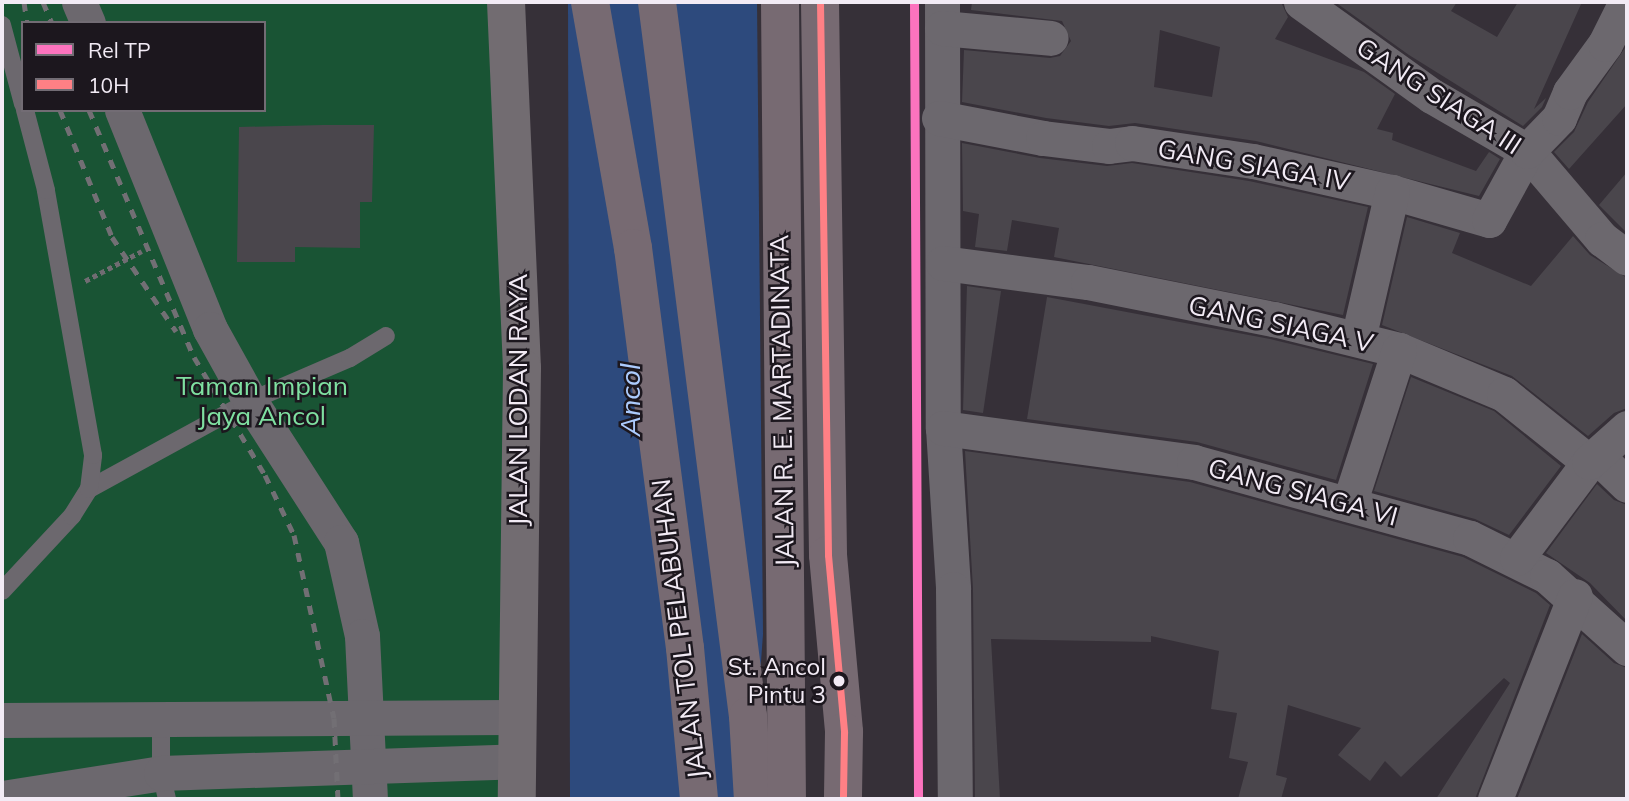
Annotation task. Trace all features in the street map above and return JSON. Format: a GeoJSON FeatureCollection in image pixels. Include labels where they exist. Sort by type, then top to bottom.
{"type":"FeatureCollection","features":[{"type":"Feature","properties":{"kind":"highway","name":"JALAN TOL PELABUHAN"},"geometry":{"type":"LineString","coordinates":[[590,2],[633,248],[685,648],[699,799]]}},
{"type":"Feature","properties":{"kind":"highway","name":"JALAN TOL PELABUHAN"},"geometry":{"type":"LineString","coordinates":[[657,2],[748,716],[753,799]]}},
{"type":"Feature","properties":{"kind":"highway","name":"JALAN R. E. MARTADINATA"},"geometry":{"type":"LineString","coordinates":[[780,2],[787,799]]}},
{"type":"Feature","properties":{"kind":"highway","name":"JALAN R. E. MARTADINATA"},"geometry":{"type":"LineString","coordinates":[[820,2],[828,555],[844,732],[843,799]]}},
{"type":"Feature","properties":{"kind":"main road","name":"JALAN LODAN RAYA"},"geometry":{"type":"LineString","coordinates":[[506,2],[522,368],[515,717],[517,799]]}},
{"type":"Feature","properties":{"kind":"street"},"geometry":{"type":"LineString","coordinates":[[79,2],[87,21]]}},
{"type":"Feature","properties":{"kind":"street","name":"GANG SIAGA III"},"geometry":{"type":"LineString","coordinates":[[1301,2],[1432,96],[1527,151],[1602,239],[1627,258]]}},
{"type":"Feature","properties":{"kind":"street"},"geometry":{"type":"LineString","coordinates":[[1527,151],[1559,118],[1626,2]]}},
{"type":"Feature","properties":{"kind":"street"},"geometry":{"type":"LineString","coordinates":[[955,799],[953,589],[943,428],[943,263],[939,118],[942,15],[1052,38]]}},
{"type":"Feature","properties":{"kind":"street"},"geometry":{"type":"LineString","coordinates":[[123,112],[198,305],[250,401],[341,542],[362,636],[369,717],[370,799]]}},
{"type":"Feature","properties":{"kind":"street","name":"GANG SIAGA IV"},"geometry":{"type":"LineString","coordinates":[[939,118],[1043,138],[1110,146],[1132,143],[1253,161],[1392,192],[1489,220],[1527,151]]}},
{"type":"Feature","properties":{"kind":"street"},"geometry":{"type":"LineString","coordinates":[[1359,339],[1392,192]]}},
{"type":"Feature","properties":{"kind":"street","name":"GANG SIAGA V"},"geometry":{"type":"LineString","coordinates":[[943,263],[1088,282],[1359,339],[1399,350],[1504,394],[1627,485]]}},
{"type":"Feature","properties":{"kind":"street"},"geometry":{"type":"LineString","coordinates":[[1349,504],[1399,350]]}},
{"type":"Feature","properties":{"kind":"street","name":"GANG SIAGA VI"},"geometry":{"type":"LineString","coordinates":[[943,428],[1194,462],[1470,538],[1517,558],[1575,596],[1627,648]]}},
{"type":"Feature","properties":{"kind":"street"},"geometry":{"type":"LineString","coordinates":[[1517,558],[1593,459],[1627,428]]}},
{"type":"Feature","properties":{"kind":"street"},"geometry":{"type":"LineString","coordinates":[[1495,799],[1575,596]]}},
{"type":"Feature","properties":{"kind":"street"},"geometry":{"type":"LineString","coordinates":[[2,720],[515,717]]}},
{"type":"Feature","properties":{"kind":"street"},"geometry":{"type":"LineString","coordinates":[[2,798],[164,786],[369,764],[516,761]]}},
{"type":"Feature","properties":{"kind":"lane"},"geometry":{"type":"LineString","coordinates":[[2,25],[21,96]]}},
{"type":"Feature","properties":{"kind":"lane"},"geometry":{"type":"LineString","coordinates":[[2,591],[72,516],[89,489],[93,455],[46,190],[25,112]]}},
{"type":"Feature","properties":{"kind":"lane"},"geometry":{"type":"LineString","coordinates":[[89,489],[250,401],[350,358],[386,336]]}},
{"type":"Feature","properties":{"kind":"lane"},"geometry":{"type":"LineString","coordinates":[[161,720],[164,786]]}},
{"type":"Feature","properties":{"kind":"path"},"geometry":{"type":"LineString","coordinates":[[64,291],[171,236]]}},
{"type":"Feature","properties":{"kind":"green space","name":"Taman Impian Jaya Ancol"},"geometry":{"type":"Polygon","coordinates":[[[2,2],[506,2],[517,799],[2,799],[2,2]]]}},
{"type":"Feature","properties":{"kind":"water","name":"Ancol"},"geometry":{"type":"Polygon","coordinates":[[[568,2],[757,2],[763,634],[751,799],[570,799],[568,2]]]}},
{"type":"Feature","properties":{"kind":"building"},"geometry":{"type":"Polygon","coordinates":[[[972,2],[1281,2],[1288,17],[1275,39],[1364,72],[1395,94],[1377,129],[1393,133],[1392,140],[1476,171],[1489,152],[1500,159],[1479,196],[1256,141],[1135,123],[1109,126],[1046,118],[962,102],[964,50],[1050,58],[1060,56],[1071,41],[1062,21],[971,10],[972,2]],[[1160,30],[1154,87],[1212,97],[1220,47],[1160,30]]]}},
{"type":"Feature","properties":{"kind":"building"},"geometry":{"type":"Polygon","coordinates":[[[1335,2],[1457,2],[1451,11],[1497,37],[1518,2],[1582,2],[1534,109],[1546,98],[1542,107],[1523,126],[1409,55],[1335,2]]]}},
{"type":"Feature","properties":{"kind":"building"},"geometry":{"type":"Polygon","coordinates":[[[1627,45],[1627,104],[1569,169],[1554,152],[1574,132],[1588,102],[1627,45]]]}},
{"type":"Feature","properties":{"kind":"building"},"geometry":{"type":"Polygon","coordinates":[[[374,125],[372,202],[360,202],[360,248],[295,247],[295,262],[237,262],[239,127],[374,125]]]}},
{"type":"Feature","properties":{"kind":"building"},"geometry":{"type":"Polygon","coordinates":[[[962,143],[1040,158],[1107,166],[1132,163],[1249,181],[1368,207],[1343,315],[1054,257],[1059,228],[1012,220],[1007,251],[975,247],[979,214],[963,211],[962,143]]]}},
{"type":"Feature","properties":{"kind":"building"},"geometry":{"type":"Polygon","coordinates":[[[1627,172],[1627,233],[1599,205],[1627,172]]]}},
{"type":"Feature","properties":{"kind":"building"},"geometry":{"type":"Polygon","coordinates":[[[1407,217],[1460,233],[1452,253],[1531,286],[1573,236],[1590,255],[1627,278],[1627,408],[1614,413],[1588,436],[1512,376],[1382,325],[1407,217]]]}},
{"type":"Feature","properties":{"kind":"building"},"geometry":{"type":"Polygon","coordinates":[[[967,286],[1001,291],[983,413],[963,410],[967,286]]]}},
{"type":"Feature","properties":{"kind":"building"},"geometry":{"type":"Polygon","coordinates":[[[1047,297],[1270,339],[1373,364],[1336,480],[1197,442],[1027,419],[1047,297]]]}},
{"type":"Feature","properties":{"kind":"building"},"geometry":{"type":"Polygon","coordinates":[[[1411,377],[1494,411],[1561,466],[1509,535],[1475,519],[1374,491],[1411,377]]]}},
{"type":"Feature","properties":{"kind":"building"},"geometry":{"type":"Polygon","coordinates":[[[965,451],[1190,482],[1463,557],[1536,593],[1550,605],[1475,799],[1436,799],[1510,683],[1504,678],[1401,777],[1385,761],[1370,781],[1338,755],[1361,728],[1288,705],[1276,775],[1287,778],[1281,799],[1238,799],[1248,762],[1229,758],[1237,713],[1211,709],[1219,651],[1151,636],[1151,642],[991,639],[1000,799],[975,799],[973,589],[965,451]]]}},
{"type":"Feature","properties":{"kind":"building"},"geometry":{"type":"Polygon","coordinates":[[[1597,484],[1614,500],[1627,505],[1627,621],[1590,583],[1546,553],[1597,484]]]}},
{"type":"Feature","properties":{"kind":"building"},"geometry":{"type":"Polygon","coordinates":[[[1582,634],[1614,663],[1627,668],[1627,799],[1517,799],[1582,634]]]}},
{"type":"Feature","properties":{"kind":"railway"},"geometry":{"type":"LineString","coordinates":[[24,2],[27,21]]}},
{"type":"Feature","properties":{"kind":"railway"},"geometry":{"type":"LineString","coordinates":[[43,2],[51,21]]}},
{"type":"Feature","properties":{"kind":"railway"},"geometry":{"type":"LineString","coordinates":[[61,112],[112,237],[176,331]]}},
{"type":"Feature","properties":{"kind":"railway"},"geometry":{"type":"LineString","coordinates":[[90,112],[194,357],[265,475],[294,535],[334,718],[338,799]]}},
{"type":"Feature","properties":{"kind":"rail line","name":"TP"},"geometry":{"type":"LineString","coordinates":[[914,2],[918,799]]}},
{"type":"Feature","properties":{"kind":"transit line","name":"10H"},"geometry":{"type":"LineString","coordinates":[[820,2],[828,555],[844,732],[843,799]]}},
{"type":"Feature","properties":{"kind":"place","name":"St. Ancol Pintu 3"},"geometry":{"type":"Point","coordinates":[839,681]}}]}
